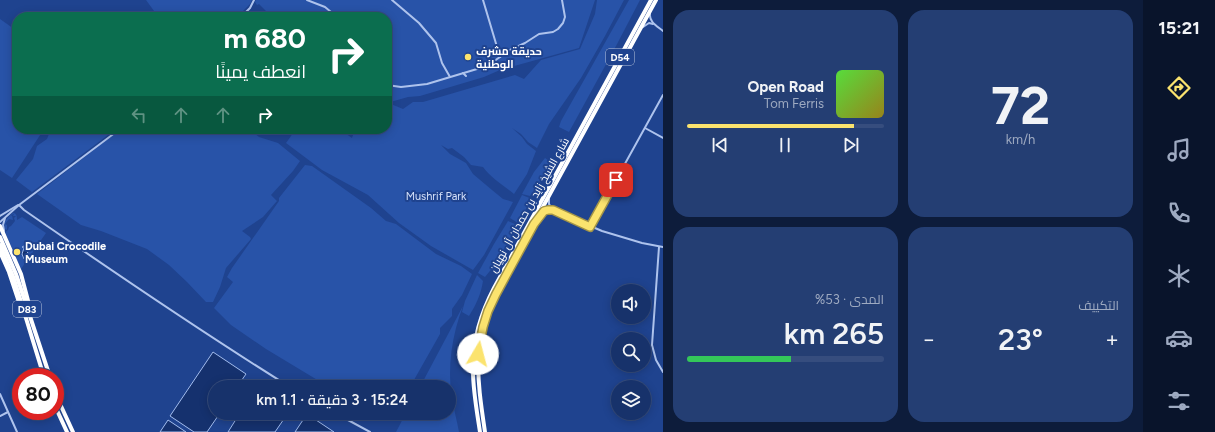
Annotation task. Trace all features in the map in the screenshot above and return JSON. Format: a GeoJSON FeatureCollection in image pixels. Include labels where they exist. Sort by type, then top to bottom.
{"type":"FeatureCollection","features":[{"type":"Feature","properties":{"kind":"highway","name":"شارع الشيخ زايد بن حمدان آل نهيان"},"geometry":{"type":"LineString","coordinates":[[480,432],[474,390],[473,365],[478,330],[487,302],[651,0]]}},
{"type":"Feature","properties":{"kind":"highway","name":"شارع الشيخ زايد بن حمدان آل نهيان"},"geometry":{"type":"LineString","coordinates":[[487,432],[484,424],[478,370],[480,344],[486,316],[494,298],[656,0]]}},
{"type":"Feature","properties":{"kind":"highway"},"geometry":{"type":"LineString","coordinates":[[0,226],[2,239],[21,274],[33,318],[33,325]]}},
{"type":"Feature","properties":{"kind":"highway","name":"D83"},"geometry":{"type":"LineString","coordinates":[[2,239],[16,274],[47,368]]}},
{"type":"Feature","properties":{"kind":"highway","name":"D83"},"geometry":{"type":"LineString","coordinates":[[2,239],[41,368]]}},
{"type":"Feature","properties":{"kind":"highway"},"geometry":{"type":"LineString","coordinates":[[0,252],[9,272],[24,319],[28,326]]}},
{"type":"Feature","properties":{"kind":"highway"},"geometry":{"type":"LineString","coordinates":[[64,412],[73,432]]}},
{"type":"Feature","properties":{"kind":"highway"},"geometry":{"type":"LineString","coordinates":[[61,420],[67,432]]}},
{"type":"Feature","properties":{"kind":"street"},"geometry":{"type":"LineString","coordinates":[[246,12],[254,0]]}},
{"type":"Feature","properties":{"kind":"street"},"geometry":{"type":"LineString","coordinates":[[307,0],[325,7],[331,12]]}},
{"type":"Feature","properties":{"kind":"street"},"geometry":{"type":"LineString","coordinates":[[392,0],[419,23],[436,43],[442,63],[450,77]]}},
{"type":"Feature","properties":{"kind":"street"},"geometry":{"type":"LineString","coordinates":[[483,0],[500,57]]}},
{"type":"Feature","properties":{"kind":"street"},"geometry":{"type":"LineString","coordinates":[[392,86],[398,87],[424,85],[483,68],[510,50],[538,35],[553,32],[558,29],[563,23],[565,17],[562,0]]}},
{"type":"Feature","properties":{"kind":"street"},"geometry":{"type":"LineString","coordinates":[[653,6],[650,17],[651,21],[663,31]]}},
{"type":"Feature","properties":{"kind":"street"},"geometry":{"type":"LineString","coordinates":[[636,37],[646,25],[651,23],[654,24]]}},
{"type":"Feature","properties":{"kind":"street"},"geometry":{"type":"LineString","coordinates":[[463,73],[466,76]]}},
{"type":"Feature","properties":{"kind":"street"},"geometry":{"type":"LineString","coordinates":[[456,78],[458,74]]}},
{"type":"Feature","properties":{"kind":"street"},"geometry":{"type":"LineString","coordinates":[[590,227],[663,95]]}},
{"type":"Feature","properties":{"kind":"street"},"geometry":{"type":"LineString","coordinates":[[645,128],[663,138]]}},
{"type":"Feature","properties":{"kind":"street"},"geometry":{"type":"LineString","coordinates":[[0,222],[19,205],[113,134]]}},
{"type":"Feature","properties":{"kind":"street"},"geometry":{"type":"LineString","coordinates":[[549,196],[548,204],[553,210],[590,227],[610,234],[663,247]]}},
{"type":"Feature","properties":{"kind":"street"},"geometry":{"type":"LineString","coordinates":[[0,215],[19,205]]}},
{"type":"Feature","properties":{"kind":"street"},"geometry":{"type":"LineString","coordinates":[[19,205],[64,238],[216,340],[279,380]]}},
{"type":"Feature","properties":{"kind":"street"},"geometry":{"type":"LineString","coordinates":[[534,224],[544,211],[553,210]]}},
{"type":"Feature","properties":{"kind":"street"},"geometry":{"type":"LineString","coordinates":[[2,239],[3,225],[7,216]]}},
{"type":"Feature","properties":{"kind":"street"},"geometry":{"type":"LineString","coordinates":[[659,247],[652,328],[652,345],[656,360],[663,372]]}},
{"type":"Feature","properties":{"kind":"street"},"geometry":{"type":"LineString","coordinates":[[0,394],[17,432]]}},
{"type":"Feature","properties":{"kind":"street"},"geometry":{"type":"LineString","coordinates":[[0,416],[8,412]]}},
{"type":"Feature","properties":{"kind":"street"},"geometry":{"type":"LineString","coordinates":[[348,420],[370,432]]}},
{"type":"Feature","properties":{"kind":"green space"},"geometry":{"type":"Polygon","coordinates":[[[146,0],[252,0],[242,12],[155,12],[146,0]]]}},
{"type":"Feature","properties":{"kind":"green space","name":"حديقة مشرف الوطنية"},"geometry":{"type":"Polygon","coordinates":[[[256,0],[595,0],[579,48],[500,70],[484,77],[420,96],[408,97],[392,102],[392,12],[267,12],[255,2],[256,0]]]}},
{"type":"Feature","properties":{"kind":"green space","name":"Mushrif Park"},"geometry":{"type":"Polygon","coordinates":[[[597,0],[624,0],[581,78],[549,124],[537,148],[512,128],[536,151],[527,174],[514,194],[493,178],[483,167],[471,165],[464,157],[452,148],[448,149],[441,145],[450,154],[466,163],[473,174],[503,199],[513,202],[484,255],[473,270],[431,246],[399,223],[368,195],[322,170],[286,143],[292,134],[346,134],[352,138],[353,134],[392,134],[392,104],[403,109],[413,102],[423,102],[515,75],[524,79],[541,60],[580,49],[595,14],[597,0]]]}},
{"type":"Feature","properties":{"kind":"green space"},"geometry":{"type":"Polygon","coordinates":[[[629,0],[640,0],[569,132],[559,127],[561,121],[629,0]]]}},
{"type":"Feature","properties":{"kind":"green space"},"geometry":{"type":"Polygon","coordinates":[[[0,19],[12,27],[12,134],[41,134],[12,178],[0,170],[0,19]]]}},
{"type":"Feature","properties":{"kind":"green space"},"geometry":{"type":"Polygon","coordinates":[[[49,134],[109,134],[32,192],[16,180],[33,159],[37,146],[47,139],[49,134]]]}},
{"type":"Feature","properties":{"kind":"green space"},"geometry":{"type":"Polygon","coordinates":[[[115,134],[255,134],[259,137],[278,143],[300,161],[271,195],[277,201],[263,217],[242,231],[251,239],[226,268],[213,302],[206,302],[169,265],[147,249],[81,225],[37,194],[115,134]]]}},
{"type":"Feature","properties":{"kind":"green space"},"geometry":{"type":"Polygon","coordinates":[[[545,158],[552,163],[543,180],[530,196],[522,194],[534,172],[545,158]]]}},
{"type":"Feature","properties":{"kind":"green space"},"geometry":{"type":"Polygon","coordinates":[[[305,165],[312,166],[371,208],[386,221],[396,224],[436,254],[461,266],[472,274],[462,295],[452,309],[452,316],[440,328],[440,334],[414,380],[317,380],[266,349],[231,325],[214,308],[233,282],[227,277],[232,268],[279,201],[279,198],[305,165]]]}},
{"type":"Feature","properties":{"kind":"green space"},"geometry":{"type":"Polygon","coordinates":[[[522,195],[532,199],[518,223],[510,218],[522,195]]]}},
{"type":"Feature","properties":{"kind":"green space"},"geometry":{"type":"Polygon","coordinates":[[[13,213],[16,214],[17,220],[22,217],[46,233],[21,269],[5,232],[15,221],[14,218],[16,216],[13,216],[14,214],[11,215],[13,213]]]}},
{"type":"Feature","properties":{"kind":"green space"},"geometry":{"type":"Polygon","coordinates":[[[12,215],[13,220],[9,219],[5,224],[6,220],[12,215]]]}},
{"type":"Feature","properties":{"kind":"green space"},"geometry":{"type":"Polygon","coordinates":[[[508,221],[517,225],[516,228],[498,261],[485,277],[478,273],[508,221]]]}},
{"type":"Feature","properties":{"kind":"green space"},"geometry":{"type":"Polygon","coordinates":[[[477,275],[483,281],[478,299],[469,316],[462,312],[465,301],[477,275]]]}},
{"type":"Feature","properties":{"kind":"green space"},"geometry":{"type":"Polygon","coordinates":[[[463,306],[453,340],[450,363],[450,380],[424,380],[463,306]]]}},
{"type":"Feature","properties":{"kind":"green space"},"geometry":{"type":"Polygon","coordinates":[[[456,417],[459,432],[396,432],[402,420],[456,420],[456,417]]]}},
{"type":"Feature","properties":{"kind":"shaded area"},"geometry":{"type":"Polygon","coordinates":[[[27,241],[31,245],[27,249],[28,255],[24,259],[22,254],[24,248],[22,247],[26,245],[25,242],[27,241]]]}},
{"type":"Feature","properties":{"kind":"shaded area"},"geometry":{"type":"Polygon","coordinates":[[[213,352],[246,374],[242,380],[208,380],[208,420],[215,420],[207,432],[194,432],[170,416],[213,352]]]}},
{"type":"Feature","properties":{"kind":"shaded area"},"geometry":{"type":"Polygon","coordinates":[[[168,420],[186,432],[160,432],[168,420]]]}},
{"type":"Feature","properties":{"kind":"shaded area"},"geometry":{"type":"Polygon","coordinates":[[[236,420],[283,420],[275,432],[228,432],[236,420]]]}},
{"type":"Feature","properties":{"kind":"shaded area"},"geometry":{"type":"Polygon","coordinates":[[[303,420],[316,420],[334,432],[295,432],[303,420]]]}},
{"type":"Feature","properties":{"kind":"place","name":"حديقة مشرف الوطنية"},"geometry":{"type":"Point","coordinates":[468,57]}},
{"type":"Feature","properties":{"kind":"place","name":"Dubai Crocodile Museum"},"geometry":{"type":"Point","coordinates":[17,252]}},
{"type":"Feature","properties":{"kind":"route"},"geometry":{"type":"LineString","coordinates":[[478,354],[483,327],[488,311],[534,224],[542,212],[546,210],[553,210],[590,227],[616,180]]}}]}
